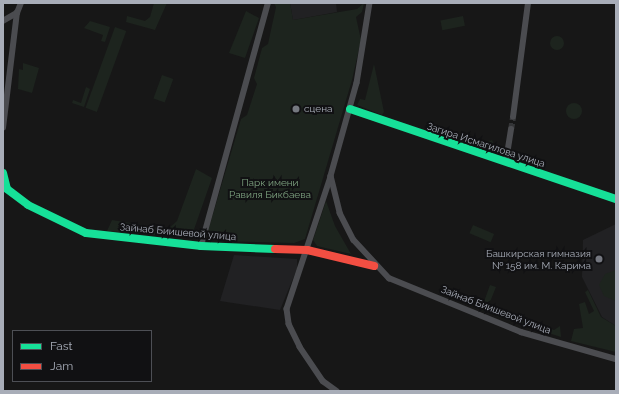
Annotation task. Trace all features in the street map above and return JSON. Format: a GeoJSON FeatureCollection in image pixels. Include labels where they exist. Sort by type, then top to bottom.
{"type":"FeatureCollection","features":[{"type":"Feature","properties":{"kind":"street"},"geometry":{"type":"LineString","coordinates":[[3,128],[20,3]]}},
{"type":"Feature","properties":{"kind":"street"},"geometry":{"type":"LineString","coordinates":[[201,246],[268,3]]}},
{"type":"Feature","properties":{"kind":"street","name":"Зайнаб Биишевой улица"},"geometry":{"type":"LineString","coordinates":[[370,3],[365,48],[331,176],[340,213],[374,266],[388,278],[521,332],[590,355],[616,359]]}},
{"type":"Feature","properties":{"kind":"street"},"geometry":{"type":"LineString","coordinates":[[513,118],[528,3]]}},
{"type":"Feature","properties":{"kind":"street"},"geometry":{"type":"LineString","coordinates":[[3,21],[18,13]]}},
{"type":"Feature","properties":{"kind":"street","name":"Загира Исмагилова улица"},"geometry":{"type":"LineString","coordinates":[[350,109],[506,161],[616,200]]}},
{"type":"Feature","properties":{"kind":"street"},"geometry":{"type":"LineString","coordinates":[[506,161],[511,129]]}},
{"type":"Feature","properties":{"kind":"street","name":"Зайнаб Биишевой улица"},"geometry":{"type":"LineString","coordinates":[[3,173],[7,189],[28,205],[86,233],[201,246],[307,250],[374,266]]}},
{"type":"Feature","properties":{"kind":"street"},"geometry":{"type":"LineString","coordinates":[[331,176],[287,309],[288,324],[323,381],[337,391]]}},
{"type":"Feature","properties":{"kind":"shaded area"},"geometry":{"type":"Polygon","coordinates":[[[290,3],[336,3],[337,12],[293,20],[290,3]]]}},
{"type":"Feature","properties":{"kind":"shaded area","name":"Башкирская гимназия № 158 им. М. Карима"},"geometry":{"type":"Polygon","coordinates":[[[616,224],[616,326],[602,317],[582,277],[583,240],[616,224]]]}},
{"type":"Feature","properties":{"kind":"shaded area"},"geometry":{"type":"Polygon","coordinates":[[[234,255],[297,259],[297,269],[280,310],[220,301],[234,255]]]}},
{"type":"Feature","properties":{"kind":"green space"},"geometry":{"type":"Polygon","coordinates":[[[154,3],[167,3],[155,30],[126,22],[127,16],[145,21],[150,17],[154,3]]]}},
{"type":"Feature","properties":{"kind":"green space","name":"Парк имени Равиля Бикбаева"},"geometry":{"type":"Polygon","coordinates":[[[274,3],[290,3],[293,20],[357,9],[364,3],[362,12],[356,17],[361,40],[352,80],[305,239],[294,243],[216,241],[208,236],[208,231],[241,119],[247,115],[257,84],[254,78],[262,48],[268,44],[276,7],[274,3]]]}},
{"type":"Feature","properties":{"kind":"green space"},"geometry":{"type":"Polygon","coordinates":[[[246,11],[259,18],[245,58],[229,53],[246,11]]]}},
{"type":"Feature","properties":{"kind":"green space"},"geometry":{"type":"Polygon","coordinates":[[[463,16],[465,26],[442,30],[440,20],[463,16]]]}},
{"type":"Feature","properties":{"kind":"green space"},"geometry":{"type":"Polygon","coordinates":[[[90,21],[110,27],[105,42],[101,41],[103,35],[84,28],[90,21]]]}},
{"type":"Feature","properties":{"kind":"green space"},"geometry":{"type":"Polygon","coordinates":[[[115,27],[126,31],[97,112],[86,108],[115,27]]]}},
{"type":"Feature","properties":{"kind":"green space"},"geometry":{"type":"Polygon","coordinates":[[[554,36],[560,36],[564,40],[564,46],[560,50],[554,50],[550,46],[550,40],[554,36]]]}},
{"type":"Feature","properties":{"kind":"green space"},"geometry":{"type":"Polygon","coordinates":[[[23,63],[39,68],[32,93],[18,89],[19,69],[23,70],[23,63]]]}},
{"type":"Feature","properties":{"kind":"green space"},"geometry":{"type":"Polygon","coordinates":[[[374,64],[384,112],[382,115],[357,105],[360,99],[365,100],[374,64]]]}},
{"type":"Feature","properties":{"kind":"green space"},"geometry":{"type":"Polygon","coordinates":[[[162,75],[173,79],[165,103],[153,98],[162,75]]]}},
{"type":"Feature","properties":{"kind":"green space"},"geometry":{"type":"Polygon","coordinates":[[[86,87],[90,89],[84,107],[72,103],[73,100],[81,103],[86,87]]]}},
{"type":"Feature","properties":{"kind":"green space"},"geometry":{"type":"Polygon","coordinates":[[[571,103],[577,103],[582,108],[580,117],[577,119],[571,119],[566,114],[566,108],[571,103]]]}},
{"type":"Feature","properties":{"kind":"green space"},"geometry":{"type":"Polygon","coordinates":[[[450,133],[484,144],[492,140],[497,151],[491,154],[447,140],[450,133]]]}},
{"type":"Feature","properties":{"kind":"green space"},"geometry":{"type":"Polygon","coordinates":[[[196,169],[212,178],[191,238],[107,231],[112,220],[168,229],[177,221],[196,169]]]}},
{"type":"Feature","properties":{"kind":"green space"},"geometry":{"type":"Polygon","coordinates":[[[326,201],[335,226],[351,254],[317,246],[313,240],[326,201]]]}},
{"type":"Feature","properties":{"kind":"green space"},"geometry":{"type":"Polygon","coordinates":[[[473,225],[494,234],[491,242],[469,233],[473,225]]]}},
{"type":"Feature","properties":{"kind":"green space"},"geometry":{"type":"Polygon","coordinates":[[[616,270],[616,301],[604,296],[599,285],[605,274],[616,270]]]}},
{"type":"Feature","properties":{"kind":"green space"},"geometry":{"type":"Polygon","coordinates":[[[490,285],[496,287],[486,312],[481,310],[490,285]]]}},
{"type":"Feature","properties":{"kind":"green space"},"geometry":{"type":"Polygon","coordinates":[[[588,290],[601,317],[616,326],[616,352],[571,341],[574,329],[583,328],[579,304],[585,302],[589,314],[594,311],[585,292],[588,290]]]}},
{"type":"Feature","properties":{"kind":"green space"},"geometry":{"type":"Polygon","coordinates":[[[497,312],[554,330],[560,326],[561,337],[496,316],[497,312]]]}},
{"type":"Feature","properties":{"kind":"tunnel"},"geometry":{"type":"LineString","coordinates":[[511,129],[513,117]]}},
{"type":"Feature","properties":{"kind":"traffic: fast"},"geometry":{"type":"LineString","coordinates":[[350,109],[616,199]]}},
{"type":"Feature","properties":{"kind":"traffic: fast"},"geometry":{"type":"LineString","coordinates":[[3,173],[7,189],[28,205],[86,233],[201,246],[275,249]]}},
{"type":"Feature","properties":{"kind":"traffic: jam"},"geometry":{"type":"LineString","coordinates":[[275,249],[307,250],[374,266]]}},
{"type":"Feature","properties":{"kind":"place","name":"сцена"},"geometry":{"type":"Point","coordinates":[296,109]}},
{"type":"Feature","properties":{"kind":"place","name":"Башкирская гимназия № 158 им. М. Карима"},"geometry":{"type":"Point","coordinates":[599,259]}}]}
